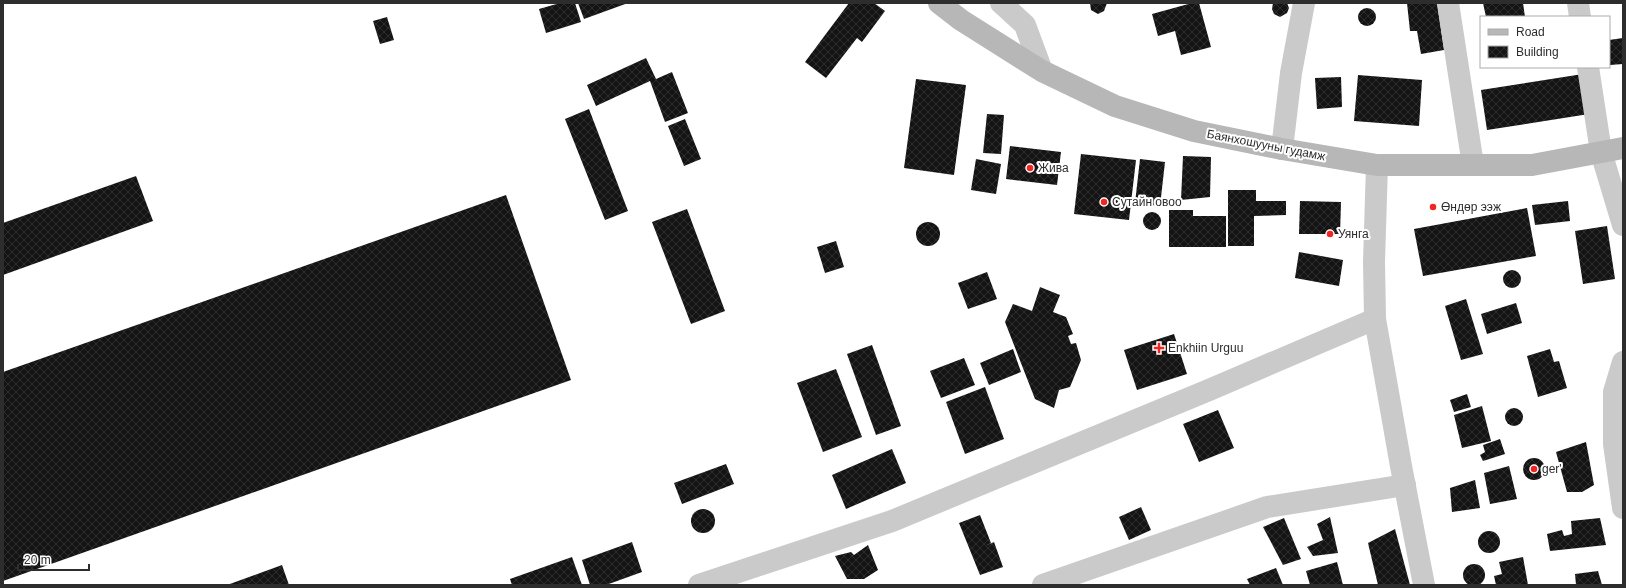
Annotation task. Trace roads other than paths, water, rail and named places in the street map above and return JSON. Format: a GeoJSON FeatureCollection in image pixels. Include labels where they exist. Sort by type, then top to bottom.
{"type":"FeatureCollection","features":[{"type":"Feature","properties":{"kind":"main road","name":"Баянхошууны гудамж"},"geometry":{"type":"LineString","coordinates":[[939,3],[961,20],[1042,71],[1115,106],[1194,131],[1282,149],[1377,164],[1532,165],[1623,148]]}},
{"type":"Feature","properties":{"kind":"street"},"geometry":{"type":"LineString","coordinates":[[1002,3],[1026,25]]}},
{"type":"Feature","properties":{"kind":"street"},"geometry":{"type":"LineString","coordinates":[[1021,3],[1026,25],[1042,71]]}},
{"type":"Feature","properties":{"kind":"street"},"geometry":{"type":"LineString","coordinates":[[1282,149],[1291,73],[1304,3]]}},
{"type":"Feature","properties":{"kind":"street"},"geometry":{"type":"LineString","coordinates":[[1448,3],[1474,165]]}},
{"type":"Feature","properties":{"kind":"street"},"geometry":{"type":"LineString","coordinates":[[1578,3],[1580,16]]}},
{"type":"Feature","properties":{"kind":"street"},"geometry":{"type":"LineString","coordinates":[[1588,68],[1601,152],[1623,225]]}},
{"type":"Feature","properties":{"kind":"street"},"geometry":{"type":"LineString","coordinates":[[1377,164],[1374,262],[1375,319],[1424,585]]}},
{"type":"Feature","properties":{"kind":"street"},"geometry":{"type":"LineString","coordinates":[[699,585],[892,521],[1209,390],[1375,319]]}},
{"type":"Feature","properties":{"kind":"street"},"geometry":{"type":"LineString","coordinates":[[1623,362],[1614,392],[1614,444],[1623,508]]}},
{"type":"Feature","properties":{"kind":"street"},"geometry":{"type":"LineString","coordinates":[[1043,585],[1267,507],[1405,485]]}},
{"type":"Feature","properties":{"kind":"place","name":"Жива"},"geometry":{"type":"Point","coordinates":[1030,168]}},
{"type":"Feature","properties":{"kind":"place","name":"Сутайн овоо"},"geometry":{"type":"Point","coordinates":[1104,202]}},
{"type":"Feature","properties":{"kind":"place","name":"Өндөр ээж"},"geometry":{"type":"Point","coordinates":[1433,207]}},
{"type":"Feature","properties":{"kind":"place","name":"Уянга"},"geometry":{"type":"Point","coordinates":[1330,234]}},
{"type":"Feature","properties":{"kind":"place","name":"Enkhiin Urguu"},"geometry":{"type":"Point","coordinates":[1159,348]}},
{"type":"Feature","properties":{"kind":"place","name":"ger'"},"geometry":{"type":"Point","coordinates":[1534,469]}}]}
